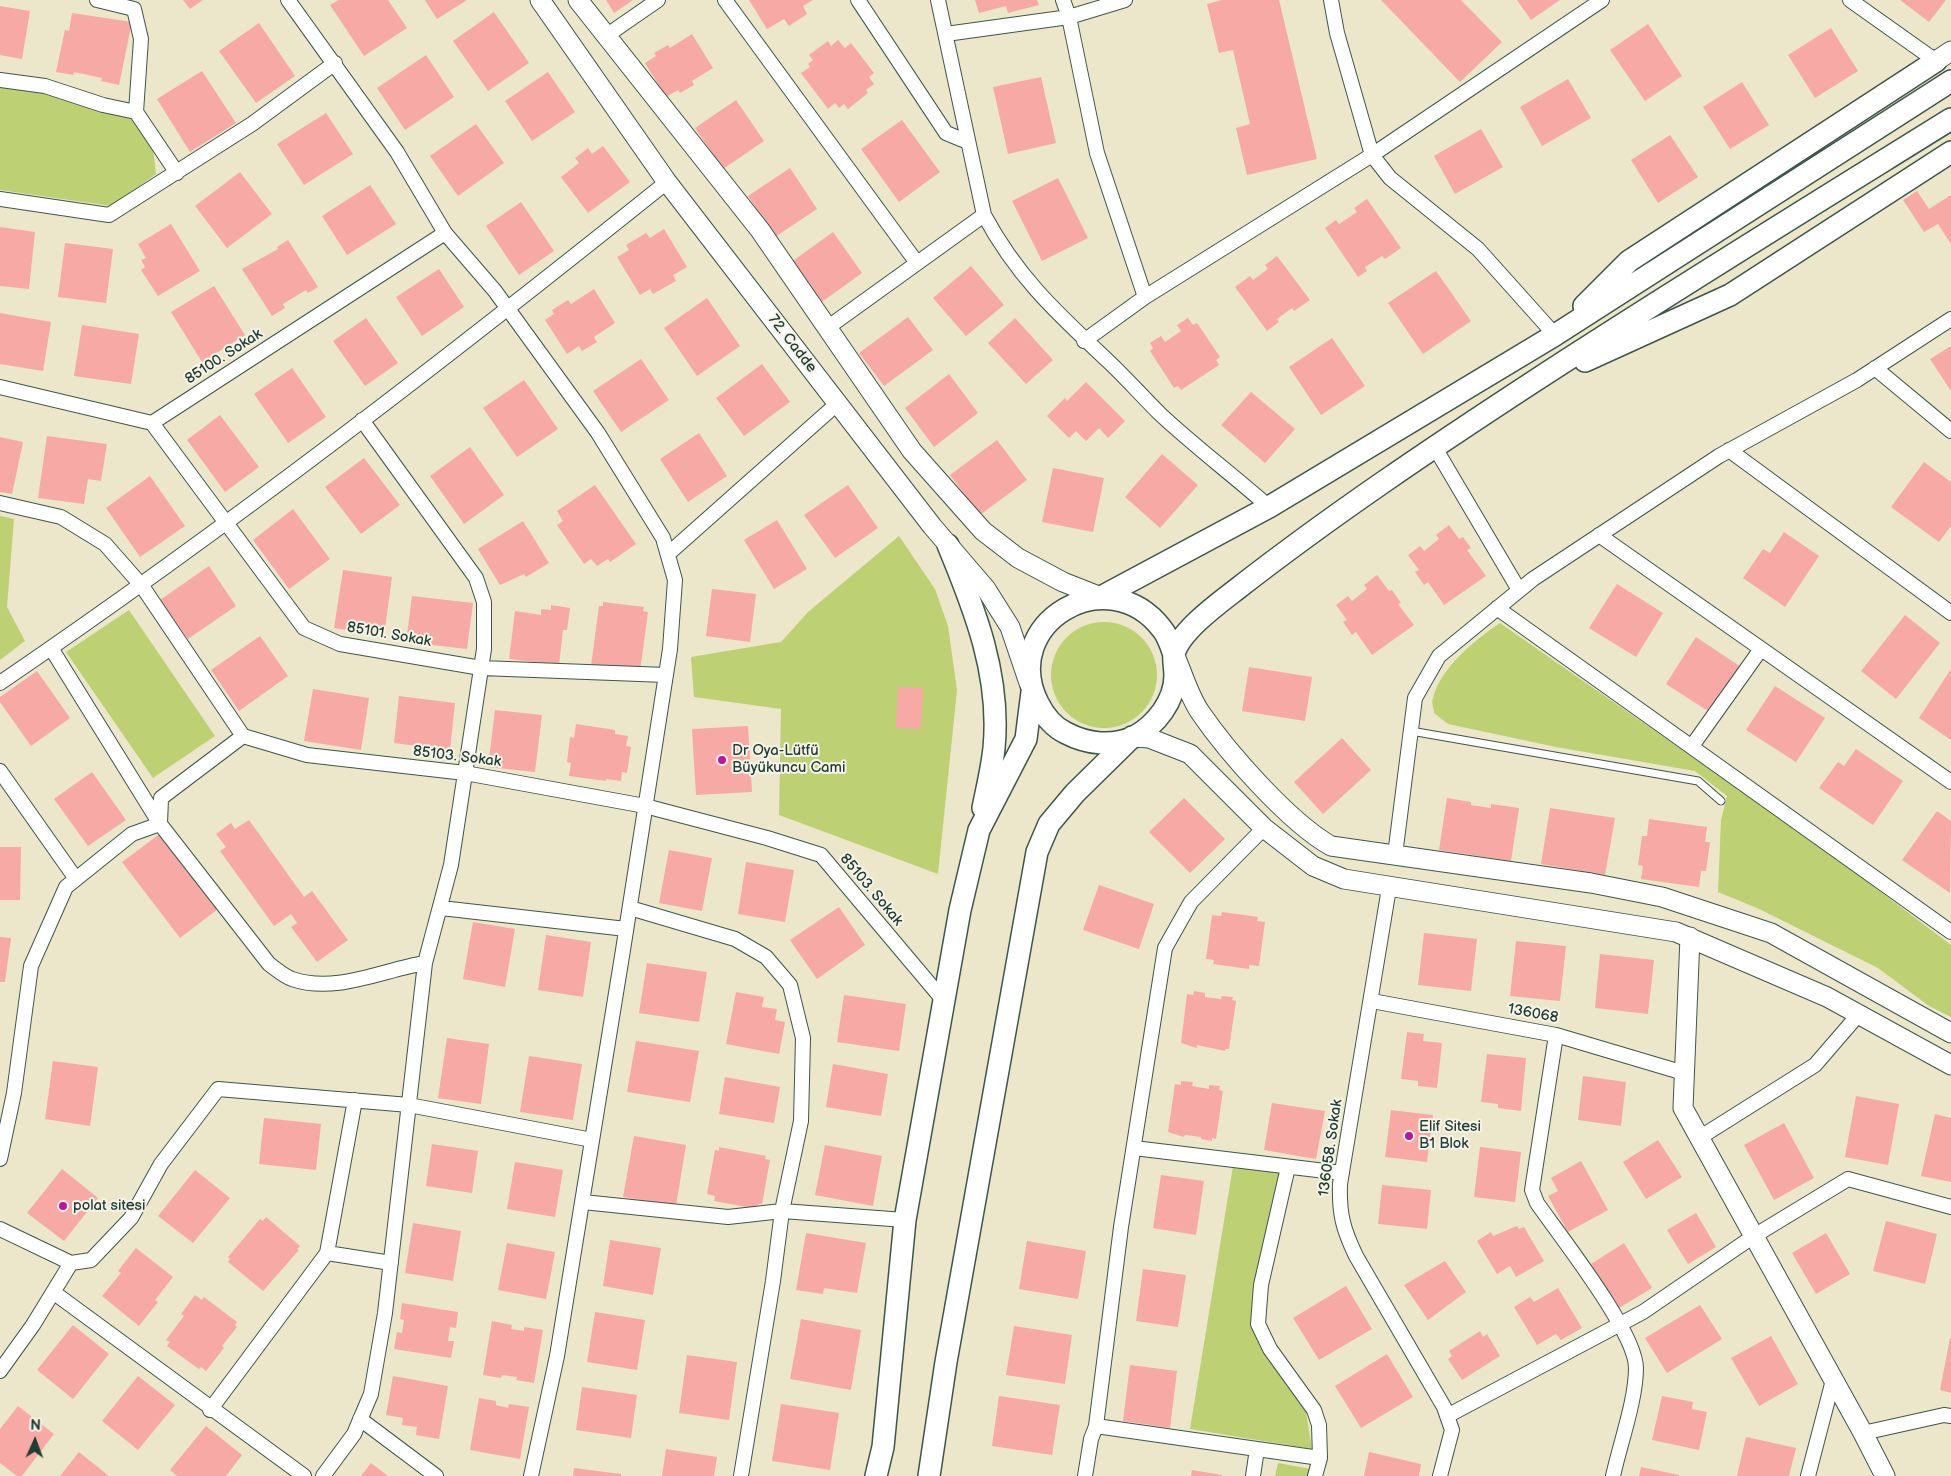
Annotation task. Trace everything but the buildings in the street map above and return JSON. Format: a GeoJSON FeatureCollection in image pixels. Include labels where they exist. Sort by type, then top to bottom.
{"type":"FeatureCollection","features":[{"type":"Feature","properties":{"kind":"main road","name":"72. Cadde"},"geometry":{"type":"LineString","coordinates":[[540,0],[667,182],[948,545],[986,589],[1010,627],[1032,692]]}},
{"type":"Feature","properties":{"kind":"main road"},"geometry":{"type":"LineString","coordinates":[[578,0],[760,230],[912,451],[983,532],[1018,558],[1063,582],[1101,597],[1126,601],[1148,613],[1165,632],[1199,711],[1253,776],[1312,835],[1332,846],[1591,883],[1662,897],[1771,933],[1951,1033]]}},
{"type":"Feature","properties":{"kind":"main road"},"geometry":{"type":"LineString","coordinates":[[1555,335],[1629,261],[1943,56]]}},
{"type":"Feature","properties":{"kind":"main road"},"geometry":{"type":"LineString","coordinates":[[979,830],[1026,739],[1032,692],[1029,670],[1033,648],[1043,628],[1059,612],[1079,601],[1101,597],[1269,507],[1555,335],[1951,80]]}},
{"type":"Feature","properties":{"kind":"main road"},"geometry":{"type":"LineString","coordinates":[[929,1476],[946,1362],[1037,852],[1049,824],[1075,793],[1132,738],[1153,724],[1168,704],[1175,680],[1174,654],[1184,635],[1218,604],[1288,549],[1434,446],[1653,304],[1951,119]]}},
{"type":"Feature","properties":{"kind":"main road"},"geometry":{"type":"LineString","coordinates":[[1521,390],[1730,295],[1951,152]]}},
{"type":"Feature","properties":{"kind":"main road"},"geometry":{"type":"LineString","coordinates":[[876,1476],[883,1448],[905,1220],[960,910],[979,830],[994,748],[994,694],[985,642],[948,545]]}},
{"type":"Feature","properties":{"kind":"main road"},"geometry":{"type":"LineString","coordinates":[[1032,692],[1043,714],[1061,731],[1076,738],[1108,744],[1132,738],[1149,738],[1190,754],[1264,828],[1313,866],[1344,879],[1389,888],[1676,932],[1827,996],[1951,1065]]}},
{"type":"Feature","properties":{"kind":"main road"},"geometry":{"type":"LineString","coordinates":[[1690,937],[1683,1108],[1885,1476]]}},
{"type":"Feature","properties":{"kind":"street"},"geometry":{"type":"LineString","coordinates":[[97,0],[134,9],[140,39],[136,112],[177,173]]}},
{"type":"Feature","properties":{"kind":"street"},"geometry":{"type":"LineString","coordinates":[[288,0],[397,152],[445,233],[508,310],[598,433],[663,538],[675,580],[666,674],[583,1202],[557,1356],[531,1476]]}},
{"type":"Feature","properties":{"kind":"street"},"geometry":{"type":"LineString","coordinates":[[606,36],[658,0]]}},
{"type":"Feature","properties":{"kind":"street"},"geometry":{"type":"LineString","coordinates":[[725,0],[917,263]]}},
{"type":"Feature","properties":{"kind":"street"},"geometry":{"type":"LineString","coordinates":[[858,0],[946,133],[968,142]]}},
{"type":"Feature","properties":{"kind":"street"},"geometry":{"type":"LineString","coordinates":[[938,0],[984,215],[1000,245],[1041,298],[1084,341],[1108,361],[1159,413],[1269,507]]}},
{"type":"Feature","properties":{"kind":"street"},"geometry":{"type":"LineString","coordinates":[[1063,0],[1069,17],[1097,153],[1145,297]]}},
{"type":"Feature","properties":{"kind":"street"},"geometry":{"type":"LineString","coordinates":[[946,34],[1069,17],[1125,0]]}},
{"type":"Feature","properties":{"kind":"street"},"geometry":{"type":"LineString","coordinates":[[1331,0],[1337,33],[1372,155],[1390,178],[1478,249],[1555,335]]}},
{"type":"Feature","properties":{"kind":"street"},"geometry":{"type":"LineString","coordinates":[[1084,341],[1145,297],[1372,155],[1602,0]]}},
{"type":"Feature","properties":{"kind":"street"},"geometry":{"type":"LineString","coordinates":[[1850,0],[1943,56]]}},
{"type":"Feature","properties":{"kind":"street"},"geometry":{"type":"LineString","coordinates":[[0,199],[108,215],[252,124],[335,63]]}},
{"type":"Feature","properties":{"kind":"street"},"geometry":{"type":"LineString","coordinates":[[0,80],[45,86],[103,105],[136,112]]}},
{"type":"Feature","properties":{"kind":"street"},"geometry":{"type":"LineString","coordinates":[[0,683],[142,586],[226,524],[508,310],[667,182]]}},
{"type":"Feature","properties":{"kind":"street"},"geometry":{"type":"LineString","coordinates":[[827,328],[984,215]]}},
{"type":"Feature","properties":{"kind":"street","name":"85100. Sokak"},"geometry":{"type":"LineString","coordinates":[[152,423],[445,233]]}},
{"type":"Feature","properties":{"kind":"street"},"geometry":{"type":"LineString","coordinates":[[1395,855],[1415,698],[1439,656],[1519,590],[1599,535],[1729,450],[1875,368],[1951,319]]}},
{"type":"Feature","properties":{"kind":"street"},"geometry":{"type":"LineString","coordinates":[[1875,368],[1951,431]]}},
{"type":"Feature","properties":{"kind":"street"},"geometry":{"type":"LineString","coordinates":[[0,387],[152,423]]}},
{"type":"Feature","properties":{"kind":"street"},"geometry":{"type":"LineString","coordinates":[[668,554],[838,403]]}},
{"type":"Feature","properties":{"kind":"street"},"geometry":{"type":"LineString","coordinates":[[323,1476],[354,1434],[372,1394],[391,1263],[425,963],[451,866],[484,649],[484,602],[476,578],[362,420]]}},
{"type":"Feature","properties":{"kind":"street","name":"85101. Sokak"},"geometry":{"type":"LineString","coordinates":[[152,423],[304,628],[340,644],[481,668],[666,674]]}},
{"type":"Feature","properties":{"kind":"street"},"geometry":{"type":"LineString","coordinates":[[1434,446],[1519,590]]}},
{"type":"Feature","properties":{"kind":"street"},"geometry":{"type":"LineString","coordinates":[[1729,450],[1951,613]]}},
{"type":"Feature","properties":{"kind":"street"},"geometry":{"type":"LineString","coordinates":[[0,503],[62,518],[105,544],[142,586],[242,736],[161,798],[160,824]]}},
{"type":"Feature","properties":{"kind":"street"},"geometry":{"type":"LineString","coordinates":[[1599,535],[1951,782]]}},
{"type":"Feature","properties":{"kind":"street"},"geometry":{"type":"LineString","coordinates":[[1497,608],[1951,931]]}},
{"type":"Feature","properties":{"kind":"street"},"geometry":{"type":"LineString","coordinates":[[51,648],[160,824],[269,964],[291,979],[337,983],[375,977],[400,967],[425,963]]}},
{"type":"Feature","properties":{"kind":"street"},"geometry":{"type":"LineString","coordinates":[[1692,746],[1761,649]]}},
{"type":"Feature","properties":{"kind":"street","name":"85103. Sokak"},"geometry":{"type":"LineString","coordinates":[[242,736],[260,743],[307,755],[465,773],[645,806],[767,838],[822,855],[944,1001]]}},
{"type":"Feature","properties":{"kind":"street"},"geometry":{"type":"LineString","coordinates":[[0,771],[76,880]]}},
{"type":"Feature","properties":{"kind":"street"},"geometry":{"type":"LineString","coordinates":[[0,1159],[14,1093],[31,966],[66,888],[132,834],[160,824]]}},
{"type":"Feature","properties":{"kind":"street"},"geometry":{"type":"LineString","coordinates":[[1085,1476],[1091,1440],[1096,1426],[1134,1148],[1165,948],[1191,902],[1264,828]]}},
{"type":"Feature","properties":{"kind":"street","name":"136058. Sokak"},"geometry":{"type":"LineString","coordinates":[[1389,888],[1372,1001],[1342,1173],[1339,1209],[1344,1231],[1444,1407],[1452,1430],[1440,1476]]}},
{"type":"Feature","properties":{"kind":"street"},"geometry":{"type":"LineString","coordinates":[[441,908],[626,929]]}},
{"type":"Feature","properties":{"kind":"street"},"geometry":{"type":"LineString","coordinates":[[630,908],[735,939],[766,957],[790,985],[803,1038],[801,1120],[782,1211],[773,1281],[741,1476]]}},
{"type":"Feature","properties":{"kind":"street","name":"136068"},"geometry":{"type":"LineString","coordinates":[[1372,1001],[1556,1035],[1684,1073]]}},
{"type":"Feature","properties":{"kind":"street"},"geometry":{"type":"LineString","coordinates":[[1699,1138],[1815,1065],[1859,1014]]}},
{"type":"Feature","properties":{"kind":"street"},"geometry":{"type":"LineString","coordinates":[[1556,1035],[1532,1190],[1538,1203],[1620,1324],[1632,1347],[1636,1368],[1613,1476]]}},
{"type":"Feature","properties":{"kind":"street"},"geometry":{"type":"LineString","coordinates":[[0,1229],[71,1263],[91,1260],[131,1218],[161,1164],[218,1089],[409,1105],[592,1140]]}},
{"type":"Feature","properties":{"kind":"street"},"geometry":{"type":"LineString","coordinates":[[210,1410],[327,1253],[354,1100]]}},
{"type":"Feature","properties":{"kind":"street"},"geometry":{"type":"LineString","coordinates":[[1134,1148],[1342,1173]]}},
{"type":"Feature","properties":{"kind":"street"},"geometry":{"type":"LineString","coordinates":[[1288,1167],[1261,1285],[1258,1324],[1270,1349],[1314,1410],[1319,1425],[1320,1458],[1315,1476]]}},
{"type":"Feature","properties":{"kind":"street"},"geometry":{"type":"LineString","coordinates":[[1447,1416],[1643,1312],[1754,1236],[1848,1179],[1951,1207]]}},
{"type":"Feature","properties":{"kind":"street"},"geometry":{"type":"LineString","coordinates":[[583,1202],[728,1217],[782,1211],[905,1220]]}},
{"type":"Feature","properties":{"kind":"street"},"geometry":{"type":"LineString","coordinates":[[327,1253],[391,1263]]}},
{"type":"Feature","properties":{"kind":"street"},"geometry":{"type":"LineString","coordinates":[[0,1371],[71,1263]]}},
{"type":"Feature","properties":{"kind":"street"},"geometry":{"type":"LineString","coordinates":[[53,1292],[210,1410],[304,1476]]}},
{"type":"Feature","properties":{"kind":"street"},"geometry":{"type":"LineString","coordinates":[[1808,1476],[1833,1380]]}},
{"type":"Feature","properties":{"kind":"street"},"geometry":{"type":"LineString","coordinates":[[1863,1433],[1944,1414],[1951,1416]]}},
{"type":"Feature","properties":{"kind":"street"},"geometry":{"type":"LineString","coordinates":[[360,1419],[436,1476]]}},
{"type":"Feature","properties":{"kind":"street"},"geometry":{"type":"LineString","coordinates":[[1096,1426],[1320,1458]]}},
{"type":"Feature","properties":{"kind":"street"},"geometry":{"type":"LineString","coordinates":[[1253,1476],[1257,1449]]}},
{"type":"Feature","properties":{"kind":"lane"},"geometry":{"type":"LineString","coordinates":[[1411,730],[1698,781],[1721,801]]}},
{"type":"Feature","properties":{"kind":"green space"},"geometry":{"type":"Polygon","coordinates":[[[0,81],[115,102],[152,139],[156,174],[111,206],[0,190],[0,81]]]}},
{"type":"Feature","properties":{"kind":"green space"},"geometry":{"type":"Polygon","coordinates":[[[0,516],[14,519],[7,607],[25,641],[0,660],[0,516]]]}},
{"type":"Feature","properties":{"kind":"green space"},"geometry":{"type":"Polygon","coordinates":[[[899,536],[935,589],[948,626],[957,690],[938,874],[779,815],[781,709],[694,697],[691,657],[781,642],[808,612],[899,536]]]}},
{"type":"Feature","properties":{"kind":"green space"},"geometry":{"type":"Polygon","coordinates":[[[129,610],[215,736],[153,778],[66,652],[129,610]]]}},
{"type":"Feature","properties":{"kind":"green space"},"geometry":{"type":"Polygon","coordinates":[[[1104,622],[1124,626],[1141,638],[1153,655],[1157,675],[1153,695],[1141,712],[1124,724],[1104,728],[1084,724],[1067,712],[1055,695],[1051,675],[1055,655],[1067,638],[1084,626],[1104,622]]]}},
{"type":"Feature","properties":{"kind":"green space"},"geometry":{"type":"Polygon","coordinates":[[[1500,623],[1820,846],[1951,945],[1951,1017],[1929,1006],[1878,968],[1757,908],[1718,892],[1721,820],[1727,796],[1695,771],[1556,747],[1448,724],[1434,713],[1432,700],[1437,687],[1451,665],[1470,646],[1500,623]]]}},
{"type":"Feature","properties":{"kind":"green space"},"geometry":{"type":"Polygon","coordinates":[[[1233,1166],[1280,1172],[1254,1330],[1306,1412],[1312,1449],[1190,1429],[1233,1166]]]}},
{"type":"Feature","properties":{"kind":"green space"},"geometry":{"type":"Polygon","coordinates":[[[1278,1463],[1311,1469],[1310,1476],[1275,1476],[1278,1463]]]}},
{"type":"Feature","properties":{"kind":"place","name":"Dr Oya-Lütfü Büyükuncu Cami"},"geometry":{"type":"Point","coordinates":[722,760]}},
{"type":"Feature","properties":{"kind":"place","name":"Elif Sitesi B1 Blok"},"geometry":{"type":"Point","coordinates":[1409,1136]}},
{"type":"Feature","properties":{"kind":"place","name":"polat sitesi"},"geometry":{"type":"Point","coordinates":[63,1206]}}]}
